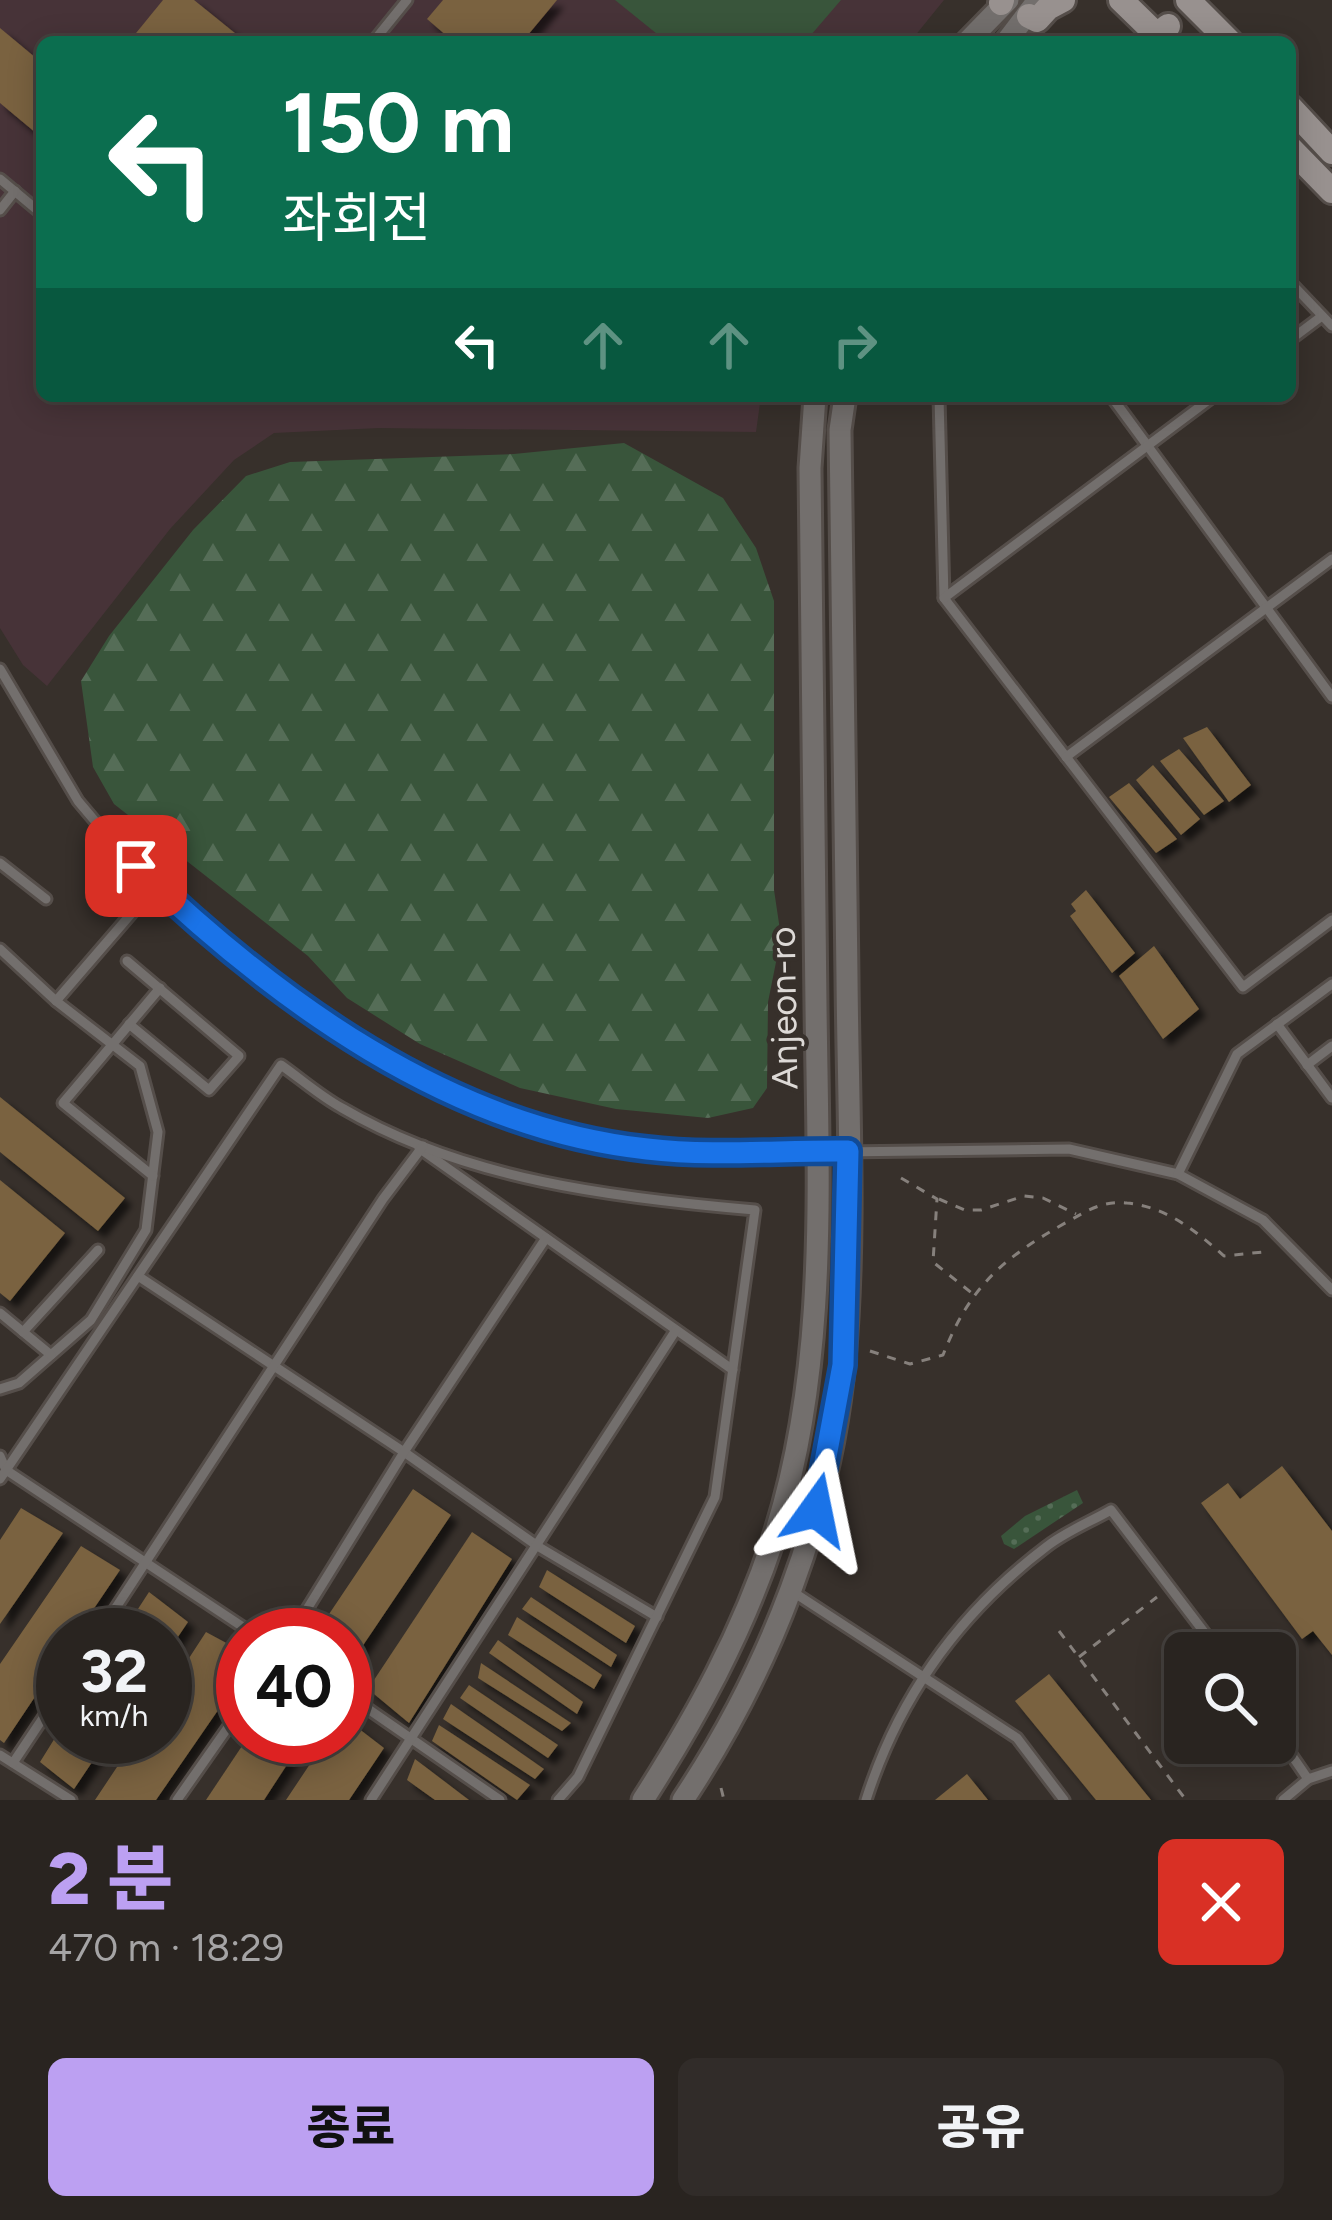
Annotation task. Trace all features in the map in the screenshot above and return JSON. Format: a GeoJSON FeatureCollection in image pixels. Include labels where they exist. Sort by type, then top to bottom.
{"type":"FeatureCollection","features":[{"type":"Feature","properties":{"kind":"main road"},"geometry":{"type":"LineString","coordinates":[[1033,8],[1037,20],[1063,0]]}},
{"type":"Feature","properties":{"kind":"main road"},"geometry":{"type":"LineString","coordinates":[[1121,0],[1157,35],[1176,34]]}},
{"type":"Feature","properties":{"kind":"main road"},"geometry":{"type":"LineString","coordinates":[[1144,0],[1176,34]]}},
{"type":"Feature","properties":{"kind":"main road"},"geometry":{"type":"LineString","coordinates":[[1188,0],[1224,36]]}},
{"type":"Feature","properties":{"kind":"main road"},"geometry":{"type":"LineString","coordinates":[[1296,113],[1332,152]]}},
{"type":"Feature","properties":{"kind":"main road"},"geometry":{"type":"LineString","coordinates":[[1296,154],[1332,190]]}},
{"type":"Feature","properties":{"kind":"street"},"geometry":{"type":"LineString","coordinates":[[972,36],[1004,1]]}},
{"type":"Feature","properties":{"kind":"street"},"geometry":{"type":"LineString","coordinates":[[1011,36],[1033,8]]}},
{"type":"Feature","properties":{"kind":"street","name":"Anjeon-ro"},"geometry":{"type":"LineString","coordinates":[[643,1800],[709,1694],[773,1538],[791,1468],[815,1312],[818,1151],[810,468],[815,402]]}},
{"type":"Feature","properties":{"kind":"street","name":"Anjeon-ro"},"geometry":{"type":"LineString","coordinates":[[683,1800],[759,1667],[790,1590],[823,1487],[843,1365],[848,1151],[840,430],[844,402]]}},
{"type":"Feature","properties":{"kind":"lane"},"geometry":{"type":"LineString","coordinates":[[378,36],[407,0]]}},
{"type":"Feature","properties":{"kind":"lane"},"geometry":{"type":"LineString","coordinates":[[0,178],[36,209]]}},
{"type":"Feature","properties":{"kind":"lane"},"geometry":{"type":"LineString","coordinates":[[0,209],[15,191]]}},
{"type":"Feature","properties":{"kind":"lane"},"geometry":{"type":"LineString","coordinates":[[1296,288],[1332,326]]}},
{"type":"Feature","properties":{"kind":"lane"},"geometry":{"type":"LineString","coordinates":[[1296,336],[1322,316]]}},
{"type":"Feature","properties":{"kind":"lane"},"geometry":{"type":"LineString","coordinates":[[939,402],[944,598],[1243,987],[1332,920]]}},
{"type":"Feature","properties":{"kind":"lane"},"geometry":{"type":"LineString","coordinates":[[1115,402],[1332,697]]}},
{"type":"Feature","properties":{"kind":"lane"},"geometry":{"type":"LineString","coordinates":[[944,598],[1206,402]]}},
{"type":"Feature","properties":{"kind":"lane"},"geometry":{"type":"LineString","coordinates":[[1066,757],[1332,560]]}},
{"type":"Feature","properties":{"kind":"lane"},"geometry":{"type":"LineString","coordinates":[[0,669],[77,801],[156,885],[285,993],[350,1040],[410,1074],[484,1108],[559,1133],[645,1149],[702,1153],[1070,1149],[1178,1174],[1263,1220],[1332,1290]]}},
{"type":"Feature","properties":{"kind":"lane"},"geometry":{"type":"LineString","coordinates":[[1,865],[46,899]]}},
{"type":"Feature","properties":{"kind":"lane"},"geometry":{"type":"LineString","coordinates":[[56,1001],[156,885]]}},
{"type":"Feature","properties":{"kind":"lane"},"geometry":{"type":"LineString","coordinates":[[0,949],[56,1001],[140,1066],[158,1132],[146,1230],[91,1320],[19,1383],[0,1389]]}},
{"type":"Feature","properties":{"kind":"lane"},"geometry":{"type":"LineString","coordinates":[[127,961],[239,1056],[209,1090],[129,1024]]}},
{"type":"Feature","properties":{"kind":"lane"},"geometry":{"type":"LineString","coordinates":[[1178,1174],[1237,1054],[1332,983]]}},
{"type":"Feature","properties":{"kind":"lane"},"geometry":{"type":"LineString","coordinates":[[153,1176],[63,1102],[160,988]]}},
{"type":"Feature","properties":{"kind":"lane"},"geometry":{"type":"LineString","coordinates":[[1277,1024],[1332,1097]]}},
{"type":"Feature","properties":{"kind":"lane"},"geometry":{"type":"LineString","coordinates":[[1307,1065],[1332,1046]]}},
{"type":"Feature","properties":{"kind":"lane"},"geometry":{"type":"LineString","coordinates":[[3,1474],[281,1065],[340,1107],[422,1148],[623,1198],[754,1210],[716,1497],[578,1777],[558,1800]]}},
{"type":"Feature","properties":{"kind":"lane"},"geometry":{"type":"LineString","coordinates":[[422,1148],[733,1370]]}},
{"type":"Feature","properties":{"kind":"lane"},"geometry":{"type":"LineString","coordinates":[[116,1608],[382,1199],[422,1148]]}},
{"type":"Feature","properties":{"kind":"lane"},"geometry":{"type":"LineString","coordinates":[[308,1608],[546,1238]]}},
{"type":"Feature","properties":{"kind":"lane"},"geometry":{"type":"LineString","coordinates":[[23,1332],[98,1250]]}},
{"type":"Feature","properties":{"kind":"lane"},"geometry":{"type":"LineString","coordinates":[[138,1276],[539,1547],[657,1617]]}},
{"type":"Feature","properties":{"kind":"lane"},"geometry":{"type":"LineString","coordinates":[[0,1313],[51,1354]]}},
{"type":"Feature","properties":{"kind":"lane"},"geometry":{"type":"LineString","coordinates":[[371,1800],[676,1330]]}},
{"type":"Feature","properties":{"kind":"lane"},"geometry":{"type":"LineString","coordinates":[[0,1456],[3,1474],[216,1609]]}},
{"type":"Feature","properties":{"kind":"lane"},"geometry":{"type":"LineString","coordinates":[[866,1800],[896,1724],[924,1674],[989,1596],[1049,1545],[1111,1510],[1204,1632]]}},
{"type":"Feature","properties":{"kind":"lane"},"geometry":{"type":"LineString","coordinates":[[790,1590],[1017,1738],[1064,1800]]}},
{"type":"Feature","properties":{"kind":"lane"},"geometry":{"type":"LineString","coordinates":[[372,1710],[500,1800]]}},
{"type":"Feature","properties":{"kind":"lane"},"geometry":{"type":"LineString","coordinates":[[13,1763],[36,1728]]}},
{"type":"Feature","properties":{"kind":"lane"},"geometry":{"type":"LineString","coordinates":[[177,1800],[216,1744]]}},
{"type":"Feature","properties":{"kind":"lane"},"geometry":{"type":"LineString","coordinates":[[0,1755],[71,1800]]}},
{"type":"Feature","properties":{"kind":"lane"},"geometry":{"type":"LineString","coordinates":[[1296,1762],[1308,1779]]}},
{"type":"Feature","properties":{"kind":"lane"},"geometry":{"type":"LineString","coordinates":[[1282,1800],[1308,1779],[1332,1771]]}},
{"type":"Feature","properties":{"kind":"path"},"geometry":{"type":"LineString","coordinates":[[901,1178],[965,1210],[981,1210],[1024,1196],[1043,1198],[1080,1215]]}},
{"type":"Feature","properties":{"kind":"path"},"geometry":{"type":"LineString","coordinates":[[937,1199],[933,1262],[974,1295]]}},
{"type":"Feature","properties":{"kind":"path"},"geometry":{"type":"LineString","coordinates":[[870,1352],[910,1364],[943,1355],[974,1295],[998,1265],[1099,1204],[1129,1203],[1171,1215],[1224,1256],[1263,1252]]}},
{"type":"Feature","properties":{"kind":"path"},"geometry":{"type":"LineString","coordinates":[[1079,1657],[1157,1597]]}},
{"type":"Feature","properties":{"kind":"path"},"geometry":{"type":"LineString","coordinates":[[1059,1631],[1186,1800]]}},
{"type":"Feature","properties":{"kind":"path"},"geometry":{"type":"LineString","coordinates":[[721,1788],[724,1800]]}},
{"type":"Feature","properties":{"kind":"shaded area"},"geometry":{"type":"Polygon","coordinates":[[[0,0],[944,0],[915,36],[36,36],[36,402],[760,402],[756,432],[379,428],[274,433],[234,460],[170,529],[47,686],[23,665],[0,628],[0,0]]]}},
{"type":"Feature","properties":{"kind":"green space"},"geometry":{"type":"Polygon","coordinates":[[[615,0],[841,0],[810,36],[660,36],[615,0]]]}},
{"type":"Feature","properties":{"kind":"green space"},"geometry":{"type":"Polygon","coordinates":[[[624,443],[723,498],[756,548],[774,601],[774,890],[781,937],[768,1002],[767,1088],[753,1108],[708,1118],[616,1109],[520,1088],[420,1044],[347,998],[308,956],[114,804],[93,767],[81,681],[109,636],[193,530],[246,476],[290,462],[514,454],[624,443]]]}},
{"type":"Feature","properties":{"kind":"green space"},"geometry":{"type":"Polygon","coordinates":[[[1077,1490],[1083,1503],[1014,1549],[1004,1544],[1001,1536],[1025,1516],[1077,1490]]]}},
{"type":"Feature","properties":{"kind":"building"},"geometry":{"type":"Polygon","coordinates":[[[163,0],[194,0],[239,36],[134,36],[163,0]]]}},
{"type":"Feature","properties":{"kind":"building"},"geometry":{"type":"Polygon","coordinates":[[[443,0],[557,0],[527,36],[447,36],[427,19],[443,0]]]}},
{"type":"Feature","properties":{"kind":"building"},"geometry":{"type":"Polygon","coordinates":[[[0,28],[36,58],[36,133],[0,103],[0,28]]]}},
{"type":"Feature","properties":{"kind":"building"},"geometry":{"type":"Polygon","coordinates":[[[1207,727],[1251,785],[1229,802],[1183,738],[1207,727]]]}},
{"type":"Feature","properties":{"kind":"building"},"geometry":{"type":"Polygon","coordinates":[[[1179,749],[1224,801],[1204,815],[1160,761],[1179,749]]]}},
{"type":"Feature","properties":{"kind":"building"},"geometry":{"type":"Polygon","coordinates":[[[1153,765],[1200,819],[1181,835],[1136,780],[1153,765]]]}},
{"type":"Feature","properties":{"kind":"building"},"geometry":{"type":"Polygon","coordinates":[[[1129,783],[1177,839],[1156,853],[1109,797],[1129,783]]]}},
{"type":"Feature","properties":{"kind":"building"},"geometry":{"type":"Polygon","coordinates":[[[1086,890],[1135,953],[1112,973],[1070,916],[1076,911],[1071,904],[1086,890]]]}},
{"type":"Feature","properties":{"kind":"building"},"geometry":{"type":"Polygon","coordinates":[[[1154,946],[1199,1009],[1163,1039],[1119,976],[1154,946]]]}},
{"type":"Feature","properties":{"kind":"building"},"geometry":{"type":"Polygon","coordinates":[[[0,1097],[125,1198],[98,1231],[0,1152],[0,1097]]]}},
{"type":"Feature","properties":{"kind":"building"},"geometry":{"type":"Polygon","coordinates":[[[0,1180],[65,1233],[10,1301],[0,1293],[0,1180]]]}},
{"type":"Feature","properties":{"kind":"building"},"geometry":{"type":"Polygon","coordinates":[[[1282,1466],[1332,1531],[1332,1655],[1313,1631],[1302,1639],[1201,1503],[1228,1483],[1240,1499],[1282,1466]]]}},
{"type":"Feature","properties":{"kind":"building"},"geometry":{"type":"Polygon","coordinates":[[[413,1489],[451,1515],[372,1632],[372,1608],[333,1608],[413,1489]]]}},
{"type":"Feature","properties":{"kind":"building"},"geometry":{"type":"Polygon","coordinates":[[[21,1508],[63,1533],[0,1624],[0,1540],[21,1508]]]}},
{"type":"Feature","properties":{"kind":"building"},"geometry":{"type":"Polygon","coordinates":[[[472,1532],[512,1559],[409,1723],[372,1692],[372,1683],[472,1532]]]}},
{"type":"Feature","properties":{"kind":"building"},"geometry":{"type":"Polygon","coordinates":[[[81,1546],[120,1570],[94,1608],[38,1608],[81,1546]]]}},
{"type":"Feature","properties":{"kind":"building"},"geometry":{"type":"Polygon","coordinates":[[[547,1570],[635,1626],[626,1643],[539,1587],[547,1570]]]}},
{"type":"Feature","properties":{"kind":"building"},"geometry":{"type":"Polygon","coordinates":[[[149,1592],[170,1608],[139,1608],[149,1592]]]}},
{"type":"Feature","properties":{"kind":"building"},"geometry":{"type":"Polygon","coordinates":[[[531,1597],[617,1655],[611,1667],[522,1609],[531,1597]]]}},
{"type":"Feature","properties":{"kind":"building"},"geometry":{"type":"Polygon","coordinates":[[[36,1612],[36,1695],[4,1743],[0,1740],[0,1664],[36,1612]]]}},
{"type":"Feature","properties":{"kind":"building"},"geometry":{"type":"Polygon","coordinates":[[[517,1617],[602,1675],[594,1689],[508,1635],[517,1617]]]}},
{"type":"Feature","properties":{"kind":"building"},"geometry":{"type":"Polygon","coordinates":[[[206,1632],[216,1637],[216,1713],[192,1748],[192,1654],[206,1632]]]}},
{"type":"Feature","properties":{"kind":"building"},"geometry":{"type":"Polygon","coordinates":[[[498,1640],[583,1702],[577,1714],[489,1653],[498,1640]]]}},
{"type":"Feature","properties":{"kind":"building"},"geometry":{"type":"Polygon","coordinates":[[[481,1663],[571,1723],[562,1731],[478,1678],[481,1663]]]}},
{"type":"Feature","properties":{"kind":"building"},"geometry":{"type":"Polygon","coordinates":[[[1049,1674],[1151,1800],[1096,1800],[1015,1701],[1049,1674]]]}},
{"type":"Feature","properties":{"kind":"building"},"geometry":{"type":"Polygon","coordinates":[[[469,1685],[558,1745],[548,1758],[460,1698],[469,1685]]]}},
{"type":"Feature","properties":{"kind":"building"},"geometry":{"type":"Polygon","coordinates":[[[451,1704],[544,1769],[535,1779],[443,1719],[451,1704]]]}},
{"type":"Feature","properties":{"kind":"building"},"geometry":{"type":"Polygon","coordinates":[[[439,1725],[530,1785],[517,1800],[432,1741],[439,1725]]]}},
{"type":"Feature","properties":{"kind":"building"},"geometry":{"type":"Polygon","coordinates":[[[372,1739],[384,1748],[349,1800],[286,1800],[310,1764],[372,1764],[372,1739]]]}},
{"type":"Feature","properties":{"kind":"building"},"geometry":{"type":"Polygon","coordinates":[[[415,1759],[469,1800],[435,1800],[407,1780],[415,1759]]]}},
{"type":"Feature","properties":{"kind":"building"},"geometry":{"type":"Polygon","coordinates":[[[43,1764],[91,1764],[74,1789],[43,1764]]]}},
{"type":"Feature","properties":{"kind":"building"},"geometry":{"type":"Polygon","coordinates":[[[119,1764],[181,1764],[156,1800],[95,1800],[119,1764]]]}},
{"type":"Feature","properties":{"kind":"building"},"geometry":{"type":"Polygon","coordinates":[[[230,1764],[287,1764],[264,1800],[206,1800],[230,1764]]]}},
{"type":"Feature","properties":{"kind":"building"},"geometry":{"type":"Polygon","coordinates":[[[967,1774],[988,1800],[935,1800],[967,1774]]]}},
{"type":"Feature","properties":{"kind":"route"},"geometry":{"type":"LineString","coordinates":[[136,866],[285,993],[350,1040],[484,1108],[559,1133],[645,1149],[757,1154],[848,1151],[843,1365],[816,1510]]}}]}
